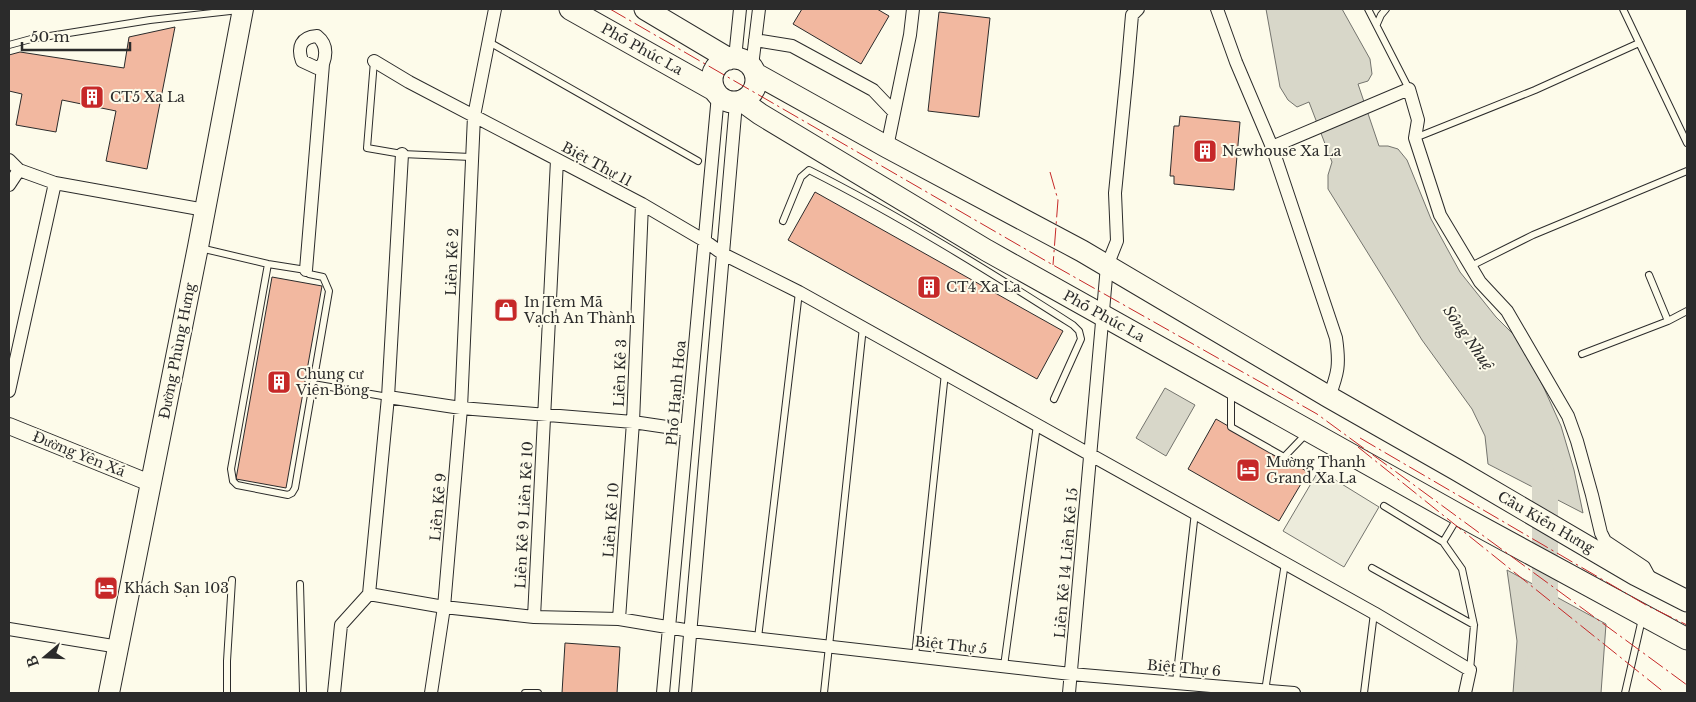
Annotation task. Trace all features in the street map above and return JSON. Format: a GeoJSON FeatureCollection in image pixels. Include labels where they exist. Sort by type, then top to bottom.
{"type":"FeatureCollection","features":[{"type":"Feature","properties":{"kind":"highway","name":"Phố Phúc La"},"geometry":{"type":"LineString","coordinates":[[570,9],[760,114],[954,240],[1102,316],[1465,518]]}},
{"type":"Feature","properties":{"kind":"highway"},"geometry":{"type":"LineString","coordinates":[[645,9],[887,147],[1082,251],[1329,397]]}},
{"type":"Feature","properties":{"kind":"highway"},"geometry":{"type":"LineString","coordinates":[[721,62],[743,64],[756,82],[754,90],[749,97],[728,97],[711,82],[716,68],[721,62]]}},
{"type":"Feature","properties":{"kind":"highway","name":"Cầu Kiến Hưng"},"geometry":{"type":"LineString","coordinates":[[1329,397],[1644,579]]}},
{"type":"Feature","properties":{"kind":"highway"},"geometry":{"type":"LineString","coordinates":[[1465,518],[1687,638]]}},
{"type":"Feature","properties":{"kind":"highway"},"geometry":{"type":"LineString","coordinates":[[1644,579],[1687,600]]}},
{"type":"Feature","properties":{"kind":"main road","name":"Đường Phùng Hưng"},"geometry":{"type":"LineString","coordinates":[[109,693],[198,247],[243,9]]}},
{"type":"Feature","properties":{"kind":"street","name":"Liền Kề 2"},"geometry":{"type":"LineString","coordinates":[[461,408],[474,116],[495,9]]}},
{"type":"Feature","properties":{"kind":"street"},"geometry":{"type":"LineString","coordinates":[[740,9],[743,64]]}},
{"type":"Feature","properties":{"kind":"street"},"geometry":{"type":"LineString","coordinates":[[743,64],[755,40],[759,9]]}},
{"type":"Feature","properties":{"kind":"street"},"geometry":{"type":"LineString","coordinates":[[887,147],[910,35],[913,9]]}},
{"type":"Feature","properties":{"kind":"street","name":"Liền Kề 14 Liền Kề 15"},"geometry":{"type":"LineString","coordinates":[[1069,693],[1107,266],[1117,241],[1115,193],[1132,15],[1138,9]]}},
{"type":"Feature","properties":{"kind":"street"},"geometry":{"type":"LineString","coordinates":[[1217,9],[1236,62],[1272,147],[1336,338],[1339,356],[1338,372],[1329,397]]}},
{"type":"Feature","properties":{"kind":"street"},"geometry":{"type":"LineString","coordinates":[[755,40],[792,46],[872,90],[894,112]]}},
{"type":"Feature","properties":{"kind":"street","name":"Biệt Thự 11"},"geometry":{"type":"LineString","coordinates":[[374,62],[642,204],[705,240],[723,254],[799,292],[1091,454],[1374,613],[1470,670]]}},
{"type":"Feature","properties":{"kind":"street"},"geometry":{"type":"LineString","coordinates":[[306,270],[324,64]]}},
{"type":"Feature","properties":{"kind":"street"},"geometry":{"type":"LineString","coordinates":[[1272,147],[1409,89],[1418,120],[1415,138],[1440,215],[1480,282],[1508,311],[1568,416],[1577,441],[1601,534],[1605,541],[1644,567],[1644,579]]}},
{"type":"Feature","properties":{"kind":"street","name":"Phố Hạnh Hoa"},"geometry":{"type":"LineString","coordinates":[[663,693],[705,240],[728,97]]}},
{"type":"Feature","properties":{"kind":"street"},"geometry":{"type":"LineString","coordinates":[[685,693],[723,254],[728,97]]}},
{"type":"Feature","properties":{"kind":"street"},"geometry":{"type":"LineString","coordinates":[[334,693],[341,625],[369,594],[388,396],[402,154]]}},
{"type":"Feature","properties":{"kind":"street"},"geometry":{"type":"LineString","coordinates":[[9,160],[19,170],[55,183],[205,210]]}},
{"type":"Feature","properties":{"kind":"street","name":"Liền Kề 9 Liền Kề 10"},"geometry":{"type":"LineString","coordinates":[[534,617],[557,160]]}},
{"type":"Feature","properties":{"kind":"street"},"geometry":{"type":"LineString","coordinates":[[9,185],[19,170]]}},
{"type":"Feature","properties":{"kind":"street"},"geometry":{"type":"LineString","coordinates":[[9,391],[55,183]]}},
{"type":"Feature","properties":{"kind":"street","name":"Liền Kề 3"},"geometry":{"type":"LineString","coordinates":[[633,422],[642,204]]}},
{"type":"Feature","properties":{"kind":"street"},"geometry":{"type":"LineString","coordinates":[[388,396],[461,408],[633,422],[687,430]]}},
{"type":"Feature","properties":{"kind":"street","name":"Liền Kề 9"},"geometry":{"type":"LineString","coordinates":[[431,693],[444,608],[461,408]]}},
{"type":"Feature","properties":{"kind":"street","name":"Liền Kề 10"},"geometry":{"type":"LineString","coordinates":[[619,619],[633,422]]}},
{"type":"Feature","properties":{"kind":"street","name":"Đường Yên Xá"},"geometry":{"type":"LineString","coordinates":[[9,426],[150,483]]}},
{"type":"Feature","properties":{"kind":"street","name":"Biệt Thự 5"},"geometry":{"type":"LineString","coordinates":[[369,594],[444,608],[534,617],[619,619],[690,631],[1071,674]]}},
{"type":"Feature","properties":{"kind":"street"},"geometry":{"type":"LineString","coordinates":[[9,629],[119,647]]}},
{"type":"Feature","properties":{"kind":"street"},"geometry":{"type":"LineString","coordinates":[[1465,693],[1470,670]]}},
{"type":"Feature","properties":{"kind":"street","name":"Biệt Thự 6"},"geometry":{"type":"LineString","coordinates":[[1071,674],[1294,693]]}},
{"type":"Feature","properties":{"kind":"lane"},"geometry":{"type":"LineString","coordinates":[[9,45],[150,20],[243,9]]}},
{"type":"Feature","properties":{"kind":"lane"},"geometry":{"type":"LineString","coordinates":[[1368,9],[1378,24],[1409,89]]}},
{"type":"Feature","properties":{"kind":"lane"},"geometry":{"type":"LineString","coordinates":[[1378,24],[1381,15],[1386,9]]}},
{"type":"Feature","properties":{"kind":"lane"},"geometry":{"type":"LineString","coordinates":[[1623,9],[1687,143]]}},
{"type":"Feature","properties":{"kind":"lane"},"geometry":{"type":"LineString","coordinates":[[489,42],[698,161]]}},
{"type":"Feature","properties":{"kind":"lane"},"geometry":{"type":"LineString","coordinates":[[1415,138],[1535,90],[1639,43]]}},
{"type":"Feature","properties":{"kind":"lane"},"geometry":{"type":"LineString","coordinates":[[374,62],[367,148],[402,154],[471,157]]}},
{"type":"Feature","properties":{"kind":"lane"},"geometry":{"type":"LineString","coordinates":[[783,221],[800,177],[808,170],[954,240],[1079,330],[1081,339],[1054,399]]}},
{"type":"Feature","properties":{"kind":"lane"},"geometry":{"type":"LineString","coordinates":[[1471,266],[1533,235],[1687,171]]}},
{"type":"Feature","properties":{"kind":"lane"},"geometry":{"type":"LineString","coordinates":[[198,247],[268,264],[306,270],[309,274],[323,277],[329,291],[295,488],[288,495],[237,485],[233,481],[231,469],[268,264]]}},
{"type":"Feature","properties":{"kind":"lane"},"geometry":{"type":"LineString","coordinates":[[1648,275],[1668,321]]}},
{"type":"Feature","properties":{"kind":"lane"},"geometry":{"type":"LineString","coordinates":[[758,638],[799,292]]}},
{"type":"Feature","properties":{"kind":"lane"},"geometry":{"type":"LineString","coordinates":[[1582,354],[1668,321],[1687,311]]}},
{"type":"Feature","properties":{"kind":"lane"},"geometry":{"type":"LineString","coordinates":[[824,693],[863,328]]}},
{"type":"Feature","properties":{"kind":"lane"},"geometry":{"type":"LineString","coordinates":[[915,656],[945,373]]}},
{"type":"Feature","properties":{"kind":"lane"},"geometry":{"type":"LineString","coordinates":[[313,384],[388,396]]}},
{"type":"Feature","properties":{"kind":"lane"},"geometry":{"type":"LineString","coordinates":[[1230,387],[1230,427],[1284,457],[1309,431]]}},
{"type":"Feature","properties":{"kind":"lane"},"geometry":{"type":"LineString","coordinates":[[1004,666],[1037,425]]}},
{"type":"Feature","properties":{"kind":"lane"},"geometry":{"type":"LineString","coordinates":[[1384,506],[1443,542],[1462,570],[1474,625],[1470,670]]}},
{"type":"Feature","properties":{"kind":"lane"},"geometry":{"type":"LineString","coordinates":[[1176,682],[1195,512]]}},
{"type":"Feature","properties":{"kind":"lane"},"geometry":{"type":"LineString","coordinates":[[1443,542],[1465,518]]}},
{"type":"Feature","properties":{"kind":"lane"},"geometry":{"type":"LineString","coordinates":[[1265,690],[1285,563]]}},
{"type":"Feature","properties":{"kind":"lane"},"geometry":{"type":"LineString","coordinates":[[1372,568],[1474,625]]}},
{"type":"Feature","properties":{"kind":"lane"},"geometry":{"type":"LineString","coordinates":[[227,693],[232,580]]}},
{"type":"Feature","properties":{"kind":"lane"},"geometry":{"type":"LineString","coordinates":[[300,584],[303,693]]}},
{"type":"Feature","properties":{"kind":"lane"},"geometry":{"type":"LineString","coordinates":[[1364,693],[1374,613]]}},
{"type":"Feature","properties":{"kind":"lane"},"geometry":{"type":"LineString","coordinates":[[1626,693],[1642,615]]}},
{"type":"Feature","properties":{"kind":"lane"},"geometry":{"type":"LineString","coordinates":[[525,693],[538,693]]}},
{"type":"Feature","properties":{"kind":"shaded area"},"geometry":{"type":"Polygon","coordinates":[[[1319,470],[1379,507],[1344,567],[1283,531],[1319,470]]]}},
{"type":"Feature","properties":{"kind":"water"},"geometry":{"type":"Polygon","coordinates":[[[1266,9],[1342,9],[1370,59],[1372,74],[1368,81],[1358,84],[1379,146],[1398,149],[1407,160],[1431,219],[1460,272],[1496,317],[1517,338],[1543,386],[1561,426],[1574,470],[1583,513],[1488,464],[1485,436],[1472,409],[1422,340],[1328,189],[1328,175],[1332,162],[1309,102],[1297,107],[1288,100],[1280,87],[1266,9]]]}},
{"type":"Feature","properties":{"kind":"water"},"geometry":{"type":"Polygon","coordinates":[[[1165,388],[1195,405],[1166,456],[1136,438],[1165,388]]]}},
{"type":"Feature","properties":{"kind":"water"},"geometry":{"type":"Polygon","coordinates":[[[1507,570],[1606,624],[1601,693],[1513,693],[1517,641],[1507,570]]]}},
{"type":"Feature","properties":{"kind":"building"},"geometry":{"type":"Polygon","coordinates":[[[802,9],[877,9],[889,16],[861,64],[793,24],[802,9]]]}},
{"type":"Feature","properties":{"kind":"building"},"geometry":{"type":"Polygon","coordinates":[[[939,12],[990,18],[979,117],[928,111],[939,12]]]}},
{"type":"Feature","properties":{"kind":"building","name":"CT5 Xa La"},"geometry":{"type":"Polygon","coordinates":[[[175,27],[147,169],[106,161],[116,111],[62,100],[56,132],[16,125],[22,94],[9,91],[9,55],[20,52],[124,68],[129,37],[175,27]]]}},
{"type":"Feature","properties":{"kind":"building","name":"Newhouse Xa La"},"geometry":{"type":"Polygon","coordinates":[[[1180,116],[1240,122],[1234,190],[1174,184],[1174,176],[1170,176],[1174,126],[1179,126],[1180,116]]]}},
{"type":"Feature","properties":{"kind":"building","name":"CT4 Xa La"},"geometry":{"type":"Polygon","coordinates":[[[815,192],[1063,331],[1037,379],[788,240],[815,192]]]}},
{"type":"Feature","properties":{"kind":"building","name":"Chung cư Viện Bỏng"},"geometry":{"type":"Polygon","coordinates":[[[272,277],[322,286],[286,488],[236,479],[272,277]]]}},
{"type":"Feature","properties":{"kind":"building","name":"Mường Thanh Grand Xa La"},"geometry":{"type":"Polygon","coordinates":[[[1216,419],[1308,472],[1279,521],[1188,469],[1216,419]]]}},
{"type":"Feature","properties":{"kind":"building"},"geometry":{"type":"Polygon","coordinates":[[[565,643],[620,647],[617,693],[562,693],[565,643]]]}},
{"type":"Feature","properties":{"kind":"waterway","name":"Sông Nhuệ"},"geometry":{"type":"LineString","coordinates":[[1533,693],[1545,638],[1545,486],[1537,459]]}},
{"type":"Feature","properties":{"kind":"power"},"geometry":{"type":"LineString","coordinates":[[610,9],[1053,265],[1317,414],[1687,685]]}},
{"type":"Feature","properties":{"kind":"power"},"geometry":{"type":"LineString","coordinates":[[1050,172],[1058,200],[1053,265]]}},
{"type":"Feature","properties":{"kind":"power"},"geometry":{"type":"LineString","coordinates":[[1360,438],[1646,605],[1687,625]]}},
{"type":"Feature","properties":{"kind":"power"},"geometry":{"type":"LineString","coordinates":[[1358,447],[1665,693]]}},
{"type":"Feature","properties":{"kind":"place","name":"CT5 Xa La"},"geometry":{"type":"Point","coordinates":[92,97]}},
{"type":"Feature","properties":{"kind":"place","name":"Newhouse Xa La"},"geometry":{"type":"Point","coordinates":[1205,151]}},
{"type":"Feature","properties":{"kind":"place","name":"CT4 Xa La"},"geometry":{"type":"Point","coordinates":[929,287]}},
{"type":"Feature","properties":{"kind":"place","name":"In Tem Mã Vạch An Thành"},"geometry":{"type":"Point","coordinates":[506,310]}},
{"type":"Feature","properties":{"kind":"place","name":"Chung cư Viện Bỏng"},"geometry":{"type":"Point","coordinates":[279,382]}},
{"type":"Feature","properties":{"kind":"place","name":"Mường Thanh Grand Xa La"},"geometry":{"type":"Point","coordinates":[1248,470]}},
{"type":"Feature","properties":{"kind":"place","name":"Khách Sạn 103"},"geometry":{"type":"Point","coordinates":[106,588]}}]}
